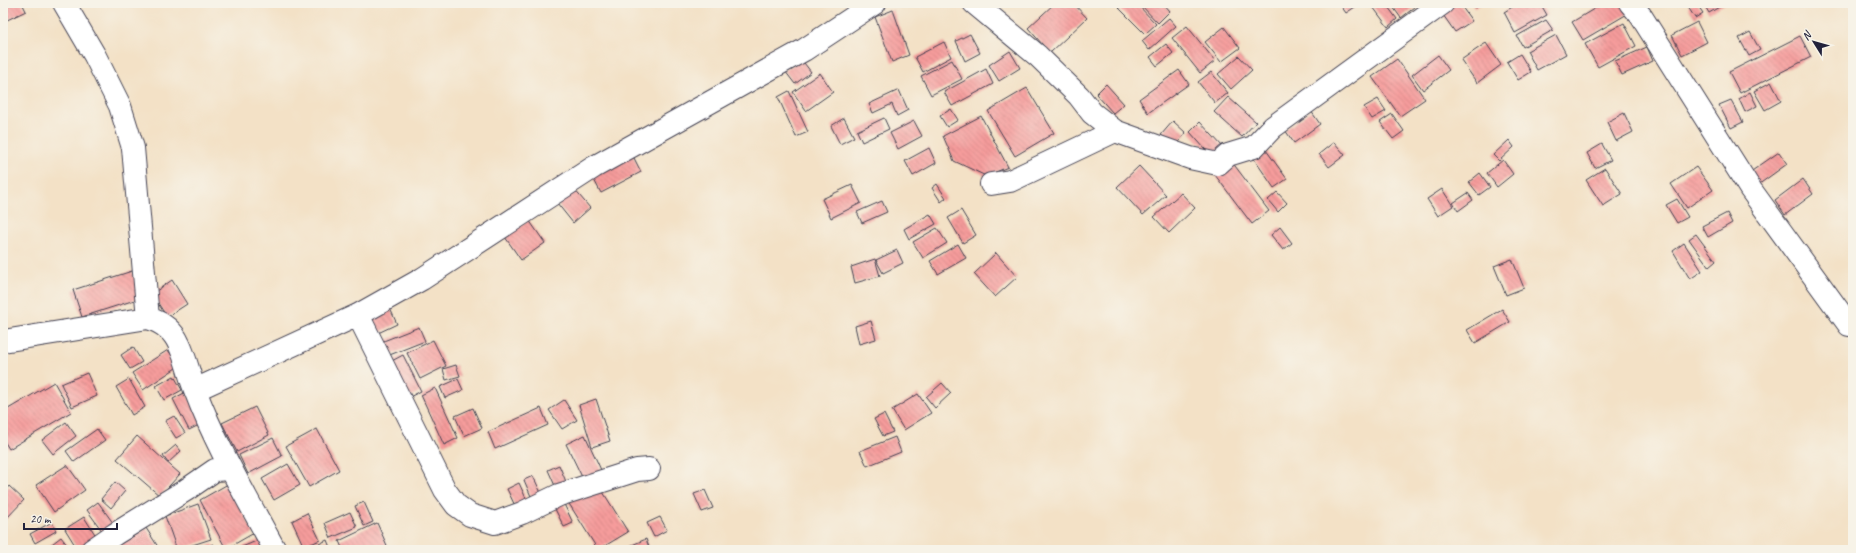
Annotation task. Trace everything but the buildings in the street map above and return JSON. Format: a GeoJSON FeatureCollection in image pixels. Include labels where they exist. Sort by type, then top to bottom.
{"type":"FeatureCollection","features":[{"type":"Feature","properties":{"kind":"street"},"geometry":{"type":"LineString","coordinates":[[64,3],[95,56],[120,106],[132,148],[148,318]]}},
{"type":"Feature","properties":{"kind":"street"},"geometry":{"type":"LineString","coordinates":[[194,390],[358,315],[422,279],[594,167],[804,50],[875,3]]}},
{"type":"Feature","properties":{"kind":"street"},"geometry":{"type":"LineString","coordinates":[[974,3],[1038,56],[1079,96],[1092,113],[1115,131],[1190,158],[1218,164],[1228,155],[1254,147],[1273,127],[1443,3]]}},
{"type":"Feature","properties":{"kind":"street"},"geometry":{"type":"LineString","coordinates":[[1630,3],[1641,16],[1751,190],[1849,325]]}},
{"type":"Feature","properties":{"kind":"street"},"geometry":{"type":"LineString","coordinates":[[991,184],[1010,181],[1115,131]]}},
{"type":"Feature","properties":{"kind":"street"},"geometry":{"type":"LineString","coordinates":[[358,315],[445,490],[456,505],[470,515],[495,523],[522,514],[559,495],[637,470],[649,469]]}},
{"type":"Feature","properties":{"kind":"street"},"geometry":{"type":"LineString","coordinates":[[3,341],[148,318],[159,321],[170,331],[179,344],[194,390],[231,469],[275,550]]}},
{"type":"Feature","properties":{"kind":"street"},"geometry":{"type":"LineString","coordinates":[[92,550],[114,534],[186,490],[215,470],[231,469]]}}]}
